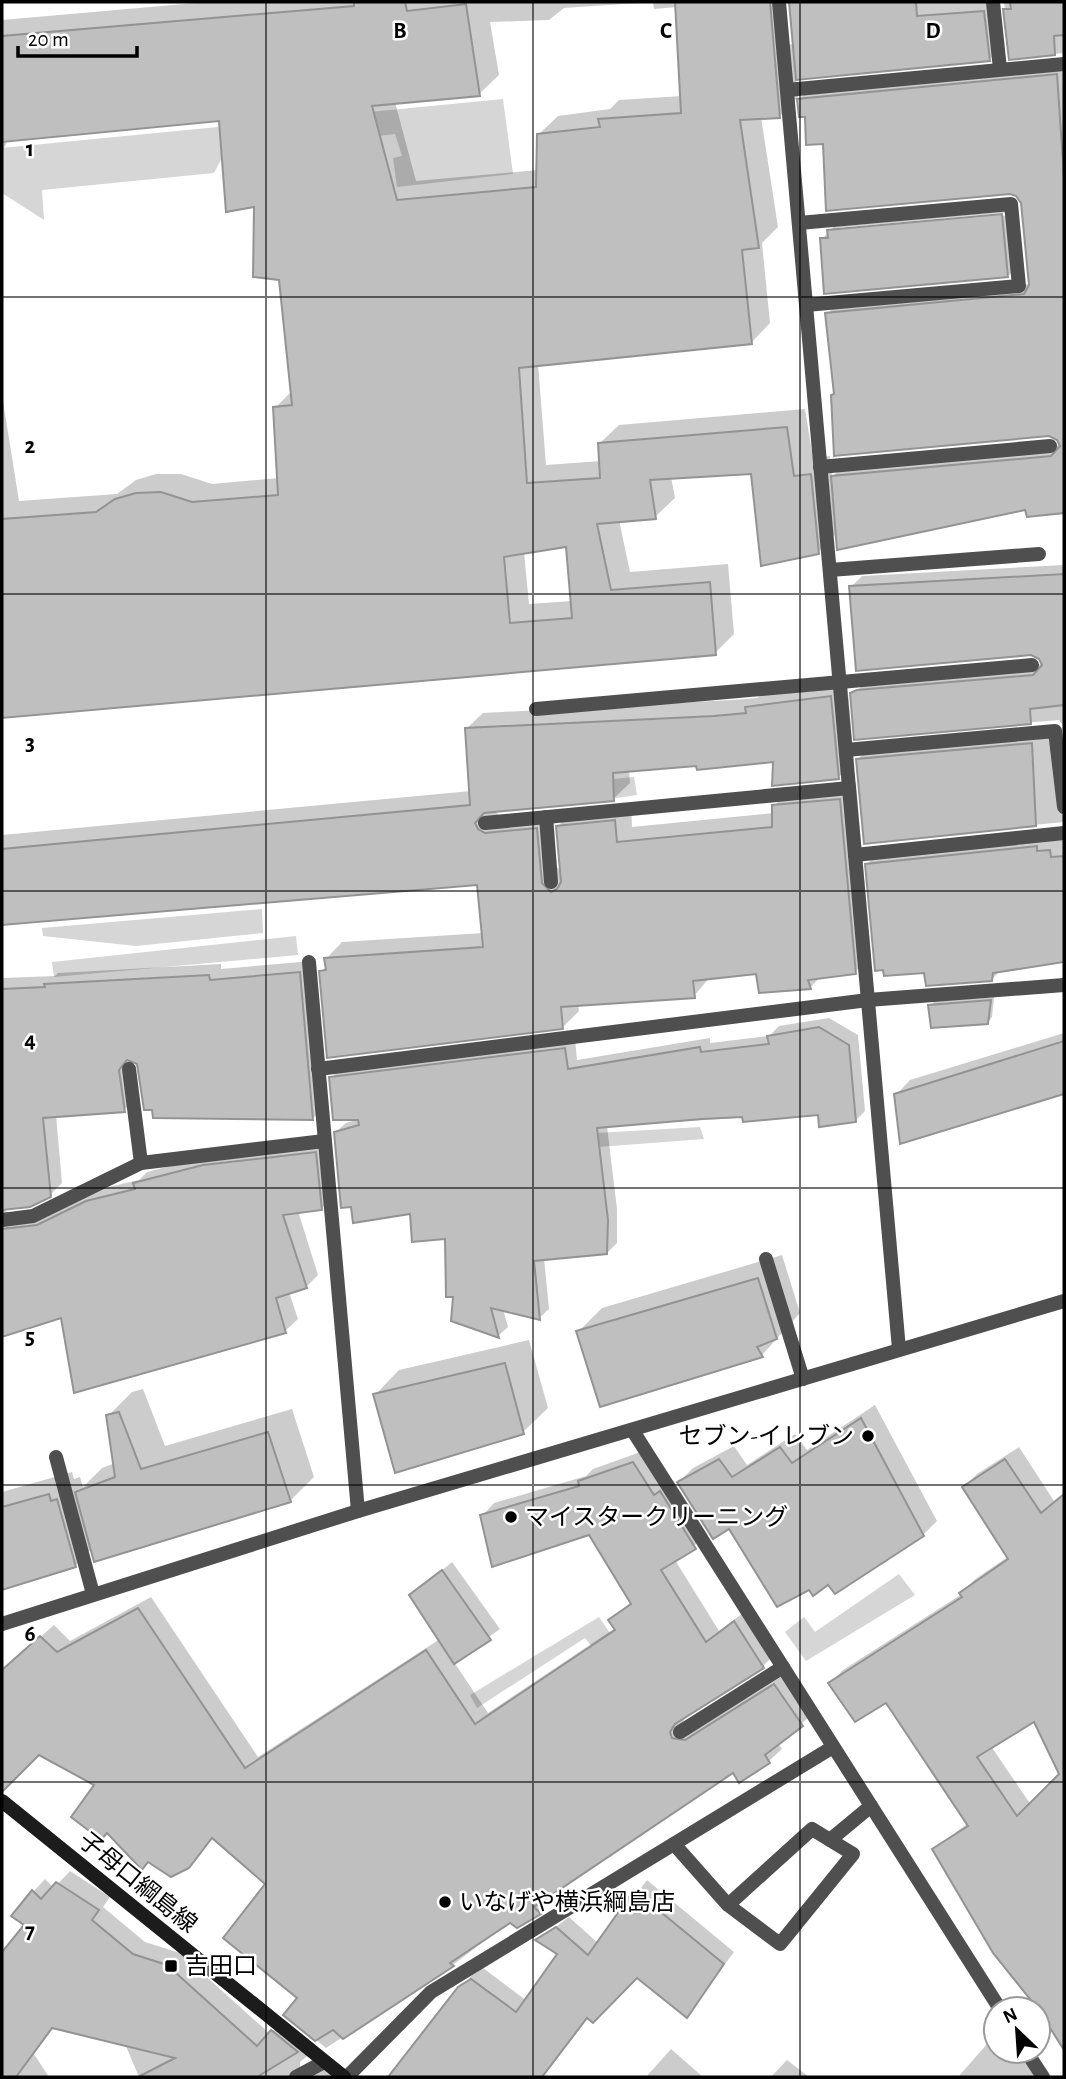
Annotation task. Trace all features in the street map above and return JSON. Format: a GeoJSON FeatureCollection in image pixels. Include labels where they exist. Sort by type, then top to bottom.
{"type":"FeatureCollection","features":[{"type":"Feature","properties":{"kind":"main road","name":"子母口綱島線"},"geometry":{"type":"LineString","coordinates":[[2,1801],[346,2077]]}},
{"type":"Feature","properties":{"kind":"street"},"geometry":{"type":"LineString","coordinates":[[779,2],[899,1349]]}},
{"type":"Feature","properties":{"kind":"street"},"geometry":{"type":"LineString","coordinates":[[993,2],[1000,69]]}},
{"type":"Feature","properties":{"kind":"street"},"geometry":{"type":"LineString","coordinates":[[787,90],[1064,64]]}},
{"type":"Feature","properties":{"kind":"street"},"geometry":{"type":"LineString","coordinates":[[799,223],[1012,204],[1019,286],[806,305]]}},
{"type":"Feature","properties":{"kind":"street"},"geometry":{"type":"LineString","coordinates":[[820,467],[1050,446]]}},
{"type":"Feature","properties":{"kind":"street"},"geometry":{"type":"LineString","coordinates":[[830,570],[1039,554]]}},
{"type":"Feature","properties":{"kind":"street"},"geometry":{"type":"LineString","coordinates":[[536,709],[1032,664]]}},
{"type":"Feature","properties":{"kind":"street"},"geometry":{"type":"LineString","coordinates":[[846,750],[1055,731],[1064,807]]}},
{"type":"Feature","properties":{"kind":"street"},"geometry":{"type":"LineString","coordinates":[[485,823],[849,788]]}},
{"type":"Feature","properties":{"kind":"street"},"geometry":{"type":"LineString","coordinates":[[546,817],[551,882]]}},
{"type":"Feature","properties":{"kind":"street"},"geometry":{"type":"LineString","coordinates":[[855,855],[1064,833]]}},
{"type":"Feature","properties":{"kind":"street"},"geometry":{"type":"LineString","coordinates":[[309,962],[358,1511]]}},
{"type":"Feature","properties":{"kind":"street"},"geometry":{"type":"LineString","coordinates":[[318,1069],[868,1000],[1064,985]]}},
{"type":"Feature","properties":{"kind":"street"},"geometry":{"type":"LineString","coordinates":[[129,1069],[141,1163]]}},
{"type":"Feature","properties":{"kind":"street"},"geometry":{"type":"LineString","coordinates":[[2,1220],[33,1216],[141,1163],[324,1141]]}},
{"type":"Feature","properties":{"kind":"street"},"geometry":{"type":"LineString","coordinates":[[766,1259],[803,1379]]}},
{"type":"Feature","properties":{"kind":"street"},"geometry":{"type":"LineString","coordinates":[[2,1624],[358,1511],[1064,1301]]}},
{"type":"Feature","properties":{"kind":"street"},"geometry":{"type":"LineString","coordinates":[[633,1430],[991,1995]]}},
{"type":"Feature","properties":{"kind":"street"},"geometry":{"type":"LineString","coordinates":[[56,1457],[93,1594]]}},
{"type":"Feature","properties":{"kind":"street"},"geometry":{"type":"LineString","coordinates":[[680,1732],[783,1668]]}},
{"type":"Feature","properties":{"kind":"street"},"geometry":{"type":"LineString","coordinates":[[346,2077],[430,1992],[833,1747]]}},
{"type":"Feature","properties":{"kind":"street"},"geometry":{"type":"LineString","coordinates":[[830,1840],[871,1806]]}},
{"type":"Feature","properties":{"kind":"street"},"geometry":{"type":"LineString","coordinates":[[674,1844],[728,1905],[780,1944],[853,1854],[812,1829],[728,1905]]}},
{"type":"Feature","properties":{"kind":"street"},"geometry":{"type":"LineString","coordinates":[[296,2077],[324,2062]]}},
{"type":"Feature","properties":{"kind":"shaded area"},"geometry":{"type":"Polygon","coordinates":[[[503,99],[513,174],[397,187],[393,158],[402,156],[395,134],[224,154],[214,173],[42,190],[44,220],[2,193],[2,148],[503,99]]]}},
{"type":"Feature","properties":{"kind":"shaded area"},"geometry":{"type":"Polygon","coordinates":[[[634,777],[637,795],[575,804],[573,783],[634,777]]]}},
{"type":"Feature","properties":{"kind":"shaded area"},"geometry":{"type":"Polygon","coordinates":[[[262,909],[263,933],[136,946],[43,936],[42,928],[262,909]]]}},
{"type":"Feature","properties":{"kind":"shaded area"},"geometry":{"type":"Polygon","coordinates":[[[296,936],[298,955],[54,977],[52,962],[296,936]]]}},
{"type":"Feature","properties":{"kind":"shaded area"},"geometry":{"type":"Polygon","coordinates":[[[700,1127],[704,1139],[598,1147],[596,1133],[700,1127]]]}},
{"type":"Feature","properties":{"kind":"shaded area"},"geometry":{"type":"Polygon","coordinates":[[[899,1574],[915,1595],[806,1661],[785,1632],[804,1617],[815,1632],[899,1574]]]}},
{"type":"Feature","properties":{"kind":"shaded area"},"geometry":{"type":"Polygon","coordinates":[[[599,1617],[633,1667],[617,1679],[585,1638],[477,1708],[470,1695],[599,1617]]]}},
{"type":"Feature","properties":{"kind":"building"},"geometry":{"type":"Polygon","coordinates":[[[354,2],[405,2],[407,11],[466,4],[480,96],[372,106],[397,200],[536,187],[537,134],[600,127],[598,119],[681,113],[675,2],[770,2],[780,118],[740,120],[759,248],[742,250],[752,344],[519,368],[527,483],[600,478],[598,443],[787,427],[794,476],[811,474],[819,554],[761,566],[751,474],[650,480],[656,519],[597,524],[611,590],[710,582],[716,655],[2,718],[2,519],[96,512],[115,499],[136,493],[161,492],[192,502],[278,495],[273,407],[292,405],[279,280],[253,277],[254,207],[226,212],[219,121],[2,142],[2,36],[354,6],[354,2]],[[566,547],[504,557],[510,623],[572,618],[566,547]]]}},
{"type":"Feature","properties":{"kind":"building"},"geometry":{"type":"Polygon","coordinates":[[[789,2],[916,2],[917,16],[984,11],[990,61],[796,80],[789,2]]]}},
{"type":"Feature","properties":{"kind":"building"},"geometry":{"type":"Polygon","coordinates":[[[1010,2],[1064,2],[1064,35],[1054,36],[1055,55],[1009,60],[1003,9],[1011,9],[1010,2]]]}},
{"type":"Feature","properties":{"kind":"building"},"geometry":{"type":"Polygon","coordinates":[[[1057,74],[1064,177],[1064,513],[1027,517],[1025,510],[837,550],[831,476],[1051,456],[1060,446],[1057,440],[1049,436],[834,456],[831,395],[834,394],[825,313],[1024,294],[1029,285],[1021,203],[1016,196],[1010,194],[826,211],[823,144],[806,145],[805,117],[799,117],[797,99],[1057,74]]]}},
{"type":"Feature","properties":{"kind":"building"},"geometry":{"type":"Polygon","coordinates":[[[1002,214],[1008,277],[824,294],[820,238],[828,238],[827,230],[1002,214]]]}},
{"type":"Feature","properties":{"kind":"building"},"geometry":{"type":"Polygon","coordinates":[[[1064,574],[1064,705],[1030,709],[1031,724],[854,740],[850,693],[857,690],[1033,675],[1042,665],[1039,659],[1031,655],[856,671],[849,586],[1064,574]]]}},
{"type":"Feature","properties":{"kind":"building"},"geometry":{"type":"Polygon","coordinates":[[[831,696],[839,779],[772,786],[773,762],[697,770],[696,766],[613,773],[614,801],[484,813],[475,823],[478,829],[485,833],[537,828],[542,883],[551,892],[557,889],[561,882],[556,826],[615,820],[617,842],[772,827],[772,805],[840,799],[856,974],[808,980],[811,989],[759,993],[756,974],[693,981],[695,998],[561,1007],[563,1029],[327,1058],[319,971],[326,970],[324,958],[483,947],[477,885],[2,925],[2,849],[470,805],[465,728],[714,716],[746,713],[745,707],[831,696]]]}},
{"type":"Feature","properties":{"kind":"building"},"geometry":{"type":"Polygon","coordinates":[[[1032,743],[1036,826],[864,844],[856,759],[1032,743]]]}},
{"type":"Feature","properties":{"kind":"building"},"geometry":{"type":"Polygon","coordinates":[[[1037,846],[1037,851],[1050,850],[1051,857],[1064,856],[1064,962],[993,973],[992,981],[926,986],[924,973],[884,976],[883,970],[875,971],[865,864],[1037,846]]]}},
{"type":"Feature","properties":{"kind":"building"},"geometry":{"type":"Polygon","coordinates":[[[300,972],[313,1120],[153,1118],[152,1110],[144,1110],[137,1064],[127,1060],[119,1070],[125,1112],[43,1118],[51,1197],[30,1207],[2,1210],[2,989],[45,987],[44,984],[209,975],[210,980],[300,972]]]}},
{"type":"Feature","properties":{"kind":"building"},"geometry":{"type":"Polygon","coordinates":[[[991,1000],[988,1024],[931,1028],[928,1005],[991,1000]]]}},
{"type":"Feature","properties":{"kind":"building"},"geometry":{"type":"Polygon","coordinates":[[[819,1027],[849,1045],[856,1122],[819,1127],[818,1115],[743,1122],[742,1117],[702,1119],[597,1128],[608,1220],[607,1254],[534,1261],[540,1320],[491,1308],[499,1338],[451,1321],[453,1297],[446,1297],[445,1239],[412,1242],[410,1214],[353,1223],[351,1207],[341,1208],[334,1132],[359,1125],[358,1120],[333,1120],[329,1077],[565,1048],[568,1069],[700,1047],[701,1052],[769,1044],[767,1036],[819,1027]]]}},
{"type":"Feature","properties":{"kind":"building"},"geometry":{"type":"Polygon","coordinates":[[[1064,1041],[1064,1094],[900,1144],[894,1094],[1064,1041]]]}},
{"type":"Feature","properties":{"kind":"building"},"geometry":{"type":"Polygon","coordinates":[[[316,1152],[322,1210],[283,1215],[307,1288],[276,1298],[286,1333],[74,1393],[61,1318],[2,1337],[2,1229],[37,1225],[86,1201],[135,1189],[133,1183],[203,1165],[316,1152]]]}},
{"type":"Feature","properties":{"kind":"building"},"geometry":{"type":"Polygon","coordinates":[[[758,1278],[777,1339],[757,1347],[763,1357],[600,1407],[576,1331],[758,1278]]]}},
{"type":"Feature","properties":{"kind":"building"},"geometry":{"type":"Polygon","coordinates":[[[505,1363],[524,1434],[395,1473],[373,1394],[505,1363]]]}},
{"type":"Feature","properties":{"kind":"building"},"geometry":{"type":"Polygon","coordinates":[[[119,1412],[141,1469],[268,1432],[291,1502],[94,1562],[75,1492],[115,1477],[106,1415],[119,1412]]]}},
{"type":"Feature","properties":{"kind":"building"},"geometry":{"type":"Polygon","coordinates":[[[861,1418],[924,1536],[835,1594],[828,1585],[813,1596],[809,1590],[777,1607],[729,1529],[713,1539],[677,1482],[719,1459],[732,1477],[780,1447],[792,1463],[861,1418]]]}},
{"type":"Feature","properties":{"kind":"building"},"geometry":{"type":"Polygon","coordinates":[[[1005,1459],[1041,1513],[1064,1494],[1064,2050],[1052,2031],[1052,1995],[1027,1995],[993,1953],[932,1849],[968,1826],[886,1703],[855,1722],[828,1683],[962,1597],[959,1593],[1008,1559],[962,1487],[1005,1459]],[[1034,1722],[977,1757],[1017,1816],[1059,1774],[1034,1722]]]}},
{"type":"Feature","properties":{"kind":"building"},"geometry":{"type":"Polygon","coordinates":[[[633,1462],[654,1495],[660,1491],[696,1549],[661,1570],[706,1642],[734,1621],[764,1668],[675,1724],[670,1732],[672,1738],[685,1740],[774,1684],[803,1726],[765,1755],[770,1763],[739,1783],[733,1773],[534,1907],[541,1914],[517,1928],[510,1923],[450,1963],[454,1966],[343,2039],[333,2030],[315,2041],[283,2015],[297,1998],[223,1938],[265,1884],[212,1838],[189,1868],[171,1877],[148,1862],[142,1870],[107,1833],[101,1840],[71,1817],[94,1785],[39,1755],[2,1792],[2,1670],[40,1636],[57,1652],[138,1608],[245,1768],[426,1650],[475,1724],[615,1630],[608,1620],[631,1604],[589,1535],[492,1567],[480,1515],[579,1486],[578,1481],[633,1462]]]}},
{"type":"Feature","properties":{"kind":"building"},"geometry":{"type":"Polygon","coordinates":[[[49,1494],[51,1501],[57,1499],[76,1567],[2,1590],[2,1507],[49,1494]]]}},
{"type":"Feature","properties":{"kind":"building"},"geometry":{"type":"Polygon","coordinates":[[[442,1570],[491,1640],[454,1664],[409,1595],[442,1570]]]}},
{"type":"Feature","properties":{"kind":"building"},"geometry":{"type":"Polygon","coordinates":[[[56,1882],[99,1910],[92,1920],[133,1954],[167,1965],[257,2046],[271,2030],[298,2052],[257,2077],[138,2077],[175,2058],[52,2028],[16,2077],[2,2077],[2,1952],[24,1925],[11,1916],[32,1890],[41,1899],[56,1882]]]}},
{"type":"Feature","properties":{"kind":"building"},"geometry":{"type":"Polygon","coordinates":[[[634,1890],[724,1964],[687,2018],[637,1978],[593,2023],[587,2018],[542,2077],[388,2077],[458,1987],[471,1979],[516,2012],[557,1954],[535,1940],[556,1927],[588,1955],[634,1890]]]}},
{"type":"Feature","properties":{"kind":"place","name":"セブン-イレブン"},"geometry":{"type":"Point","coordinates":[868,1436]}},
{"type":"Feature","properties":{"kind":"place","name":"マイスタークリーニング"},"geometry":{"type":"Point","coordinates":[511,1517]}},
{"type":"Feature","properties":{"kind":"place","name":"いなげや横浜綱島店"},"geometry":{"type":"Point","coordinates":[445,1902]}},
{"type":"Feature","properties":{"kind":"place","name":"吉田口"},"geometry":{"type":"Point","coordinates":[171,1966]}}]}
